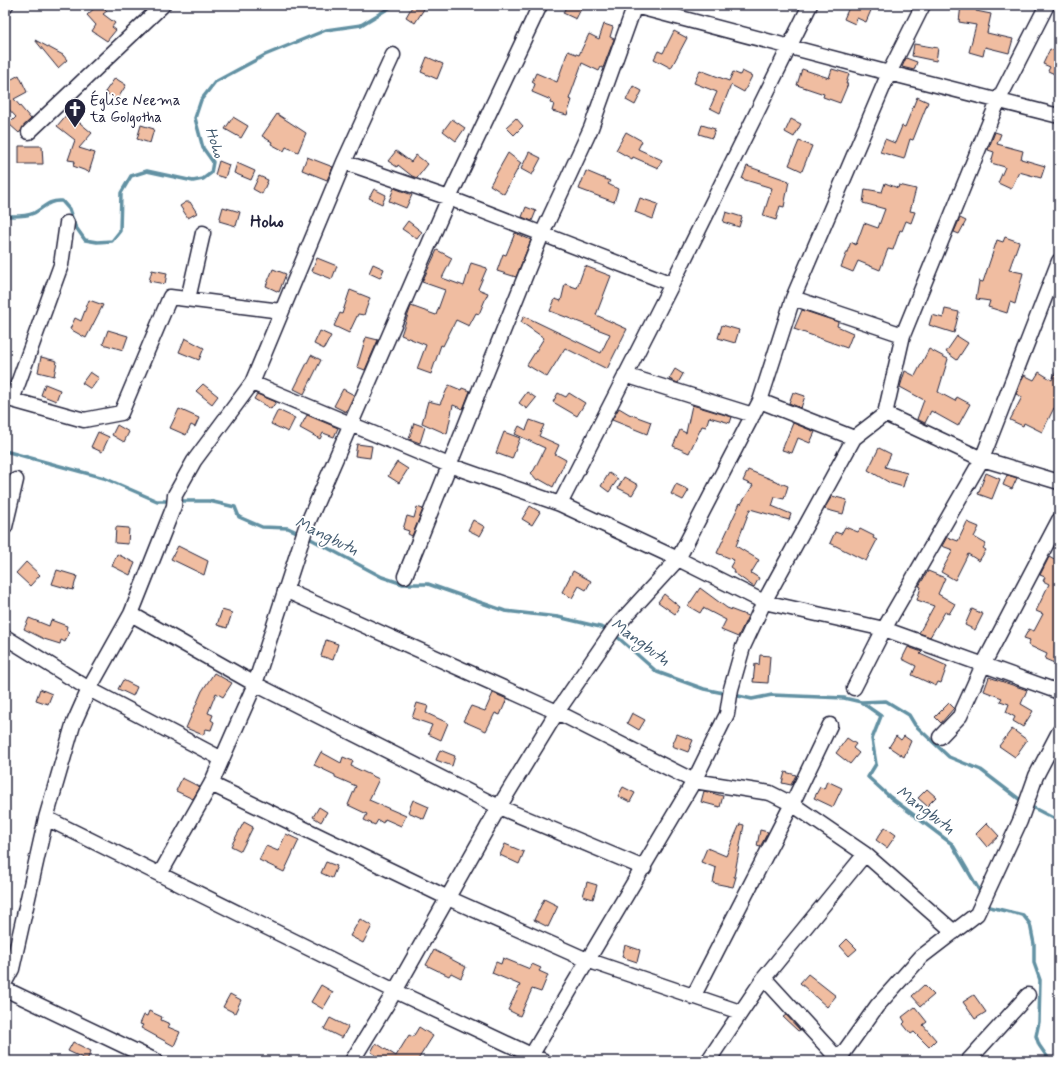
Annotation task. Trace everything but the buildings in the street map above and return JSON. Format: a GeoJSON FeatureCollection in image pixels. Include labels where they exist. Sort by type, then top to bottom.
{"type":"FeatureCollection","features":[{"type":"Feature","properties":{"kind":"street"},"geometry":{"type":"LineString","coordinates":[[29,132],[163,5]]}},
{"type":"Feature","properties":{"kind":"street"},"geometry":{"type":"LineString","coordinates":[[160,874],[211,784],[255,684],[306,527],[449,198],[540,5]]}},
{"type":"Feature","properties":{"kind":"street"},"geometry":{"type":"LineString","coordinates":[[405,576],[542,234],[591,128],[635,5],[889,73],[1059,116]]}},
{"type":"Feature","properties":{"kind":"street"},"geometry":{"type":"LineString","coordinates":[[560,504],[672,284],[810,5]]}},
{"type":"Feature","properties":{"kind":"street"},"geometry":{"type":"LineString","coordinates":[[352,1061],[395,991],[499,807],[557,712],[614,629],[678,559],[760,401],[793,298],[889,73],[923,5]]}},
{"type":"Feature","properties":{"kind":"street"},"geometry":{"type":"LineString","coordinates":[[46,818],[535,1059],[587,960],[644,868],[694,781],[726,714],[743,647],[764,602],[854,438],[885,414],[903,335],[999,100],[1047,5]]}},
{"type":"Feature","properties":{"kind":"street"},"geometry":{"type":"LineString","coordinates":[[5,982],[12,969],[46,818],[73,725],[89,689],[131,614],[175,500],[194,461],[252,383],[344,162],[393,55]]}},
{"type":"Feature","properties":{"kind":"street"},"geometry":{"type":"LineString","coordinates":[[344,162],[449,198],[672,284]]}},
{"type":"Feature","properties":{"kind":"street"},"geometry":{"type":"LineString","coordinates":[[67,223],[61,265],[9,399],[84,420],[121,413],[170,297],[281,311]]}},
{"type":"Feature","properties":{"kind":"street"},"geometry":{"type":"LineString","coordinates":[[188,299],[203,233]]}},
{"type":"Feature","properties":{"kind":"street"},"geometry":{"type":"LineString","coordinates":[[854,688],[884,629],[982,459],[1059,261]]}},
{"type":"Feature","properties":{"kind":"street"},"geometry":{"type":"LineString","coordinates":[[793,298],[903,335]]}},
{"type":"Feature","properties":{"kind":"street"},"geometry":{"type":"LineString","coordinates":[[625,375],[753,415]]}},
{"type":"Feature","properties":{"kind":"street"},"geometry":{"type":"LineString","coordinates":[[252,383],[449,465],[560,504],[678,559],[764,602],[884,629],[1059,692]]}},
{"type":"Feature","properties":{"kind":"street"},"geometry":{"type":"LineString","coordinates":[[760,401],[854,438]]}},
{"type":"Feature","properties":{"kind":"street"},"geometry":{"type":"LineString","coordinates":[[885,414],[982,459],[1059,482]]}},
{"type":"Feature","properties":{"kind":"street"},"geometry":{"type":"LineString","coordinates":[[5,527],[16,480]]}},
{"type":"Feature","properties":{"kind":"street"},"geometry":{"type":"LineString","coordinates":[[940,737],[960,716],[983,665],[1059,520]]}},
{"type":"Feature","properties":{"kind":"street"},"geometry":{"type":"LineString","coordinates":[[285,590],[557,712],[694,781],[770,793],[792,804],[865,854],[954,932]]}},
{"type":"Feature","properties":{"kind":"street"},"geometry":{"type":"LineString","coordinates":[[131,614],[255,684],[499,807],[644,868]]}},
{"type":"Feature","properties":{"kind":"street"},"geometry":{"type":"LineString","coordinates":[[5,637],[89,689],[222,759]]}},
{"type":"Feature","properties":{"kind":"street"},"geometry":{"type":"LineString","coordinates":[[694,997],[792,804],[830,725]]}},
{"type":"Feature","properties":{"kind":"street"},"geometry":{"type":"LineString","coordinates":[[764,978],[840,1060],[877,1006],[921,957],[977,914],[1020,821],[1036,776],[1059,732]]}},
{"type":"Feature","properties":{"kind":"street"},"geometry":{"type":"LineString","coordinates":[[211,784],[448,898],[587,960],[740,1012]]}},
{"type":"Feature","properties":{"kind":"street"},"geometry":{"type":"LineString","coordinates":[[708,1061],[764,978],[865,854]]}},
{"type":"Feature","properties":{"kind":"street"},"geometry":{"type":"LineString","coordinates":[[5,989],[136,1057],[156,1061]]}},
{"type":"Feature","properties":{"kind":"street"},"geometry":{"type":"LineString","coordinates":[[968,1061],[1028,995]]}},
{"type":"Feature","properties":{"kind":"waterway","name":"Hoho"},"geometry":{"type":"LineString","coordinates":[[5,216],[31,214],[50,203],[62,201],[69,209],[75,226],[85,240],[97,242],[112,241],[120,231],[121,193],[131,176],[147,171],[193,181],[203,179],[211,173],[213,162],[203,148],[195,118],[201,100],[215,82],[265,55],[326,30],[361,25],[394,5]]}},
{"type":"Feature","properties":{"kind":"waterway","name":"Mangbutu"},"geometry":{"type":"LineString","coordinates":[[5,451],[104,478],[157,501],[171,501]]}},
{"type":"Feature","properties":{"kind":"waterway","name":"Mangbutu"},"geometry":{"type":"LineString","coordinates":[[177,501],[209,501],[235,507],[239,517],[262,527],[288,528],[301,534]]}},
{"type":"Feature","properties":{"kind":"waterway","name":"Mangbutu"},"geometry":{"type":"LineString","coordinates":[[307,537],[382,577],[403,584],[428,584],[505,611],[558,617],[609,630]]}},
{"type":"Feature","properties":{"kind":"waterway","name":"Mangbutu"},"geometry":{"type":"LineString","coordinates":[[614,634],[657,672],[704,689],[728,694]]}},
{"type":"Feature","properties":{"kind":"waterway","name":"Mangbutu"},"geometry":{"type":"LineString","coordinates":[[734,695],[752,699],[772,695],[844,698],[861,702],[881,716],[872,739],[876,764],[868,777],[890,797],[952,844],[982,895]]}},
{"type":"Feature","properties":{"kind":"waterway"},"geometry":{"type":"LineString","coordinates":[[861,702],[886,701],[909,715],[915,725],[949,757],[981,770],[1023,802]]}},
{"type":"Feature","properties":{"kind":"waterway"},"geometry":{"type":"LineString","coordinates":[[1028,805],[1059,821]]}},
{"type":"Feature","properties":{"kind":"waterway","name":"Mangbutu"},"geometry":{"type":"LineString","coordinates":[[986,902],[990,907],[1023,915],[1030,924],[1034,944],[1034,963],[1040,980],[1039,1022],[1036,1036],[1039,1045],[1050,1061]]}},
{"type":"Feature","properties":{"kind":"place","name":"Église Neema ta Golgotha"},"geometry":{"type":"Point","coordinates":[75,128]}},
{"type":"Feature","properties":{"kind":"district","name":"Hoho"},"geometry":{"type":"Point","coordinates":[267,221]}}]}
